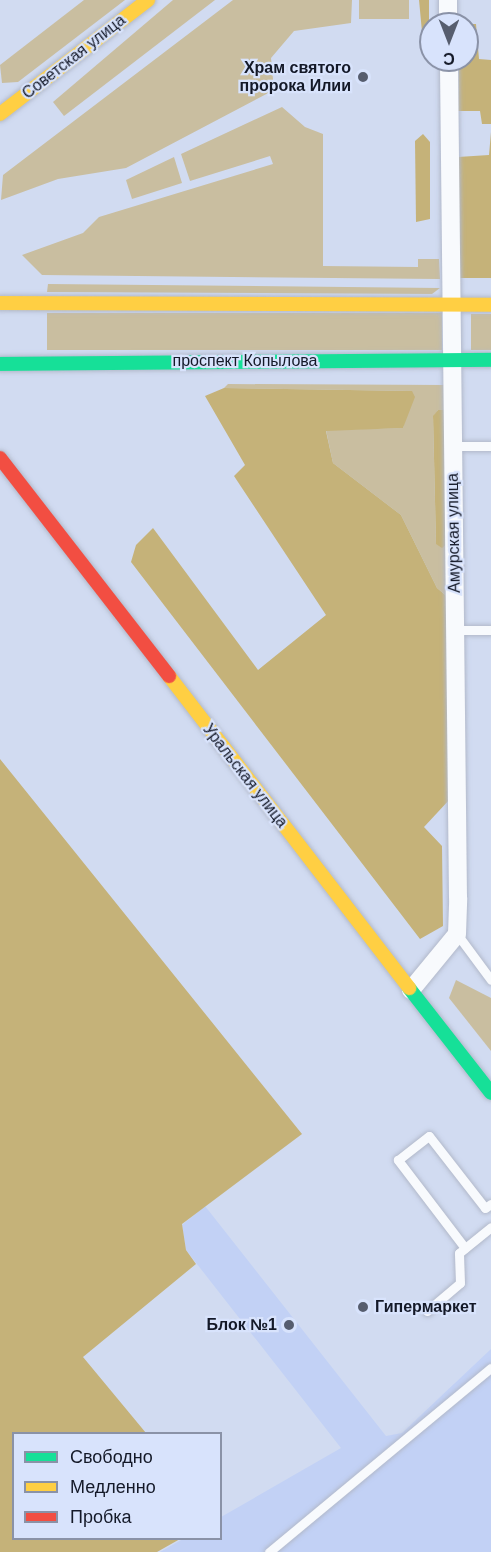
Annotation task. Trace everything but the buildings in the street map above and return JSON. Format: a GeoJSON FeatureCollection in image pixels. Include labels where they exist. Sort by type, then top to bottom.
{"type":"FeatureCollection","features":[{"type":"Feature","properties":{"kind":"street","name":"Советская улица"},"geometry":{"type":"LineString","coordinates":[[2,108],[148,0]]}},
{"type":"Feature","properties":{"kind":"street","name":"Амурская улица"},"geometry":{"type":"LineString","coordinates":[[449,72],[457,934]]}},
{"type":"Feature","properties":{"kind":"street"},"geometry":{"type":"LineString","coordinates":[[0,303],[491,304]]}},
{"type":"Feature","properties":{"kind":"street","name":"проспект Копылова"},"geometry":{"type":"LineString","coordinates":[[0,364],[491,360]]}},
{"type":"Feature","properties":{"kind":"street","name":"Уральская улица"},"geometry":{"type":"LineString","coordinates":[[0,458],[491,1093]]}},
{"type":"Feature","properties":{"kind":"street"},"geometry":{"type":"LineString","coordinates":[[411,990],[457,934]]}},
{"type":"Feature","properties":{"kind":"lane"},"geometry":{"type":"LineString","coordinates":[[453,446],[491,446]]}},
{"type":"Feature","properties":{"kind":"lane"},"geometry":{"type":"LineString","coordinates":[[455,630],[491,630]]}},
{"type":"Feature","properties":{"kind":"lane"},"geometry":{"type":"LineString","coordinates":[[457,934],[491,980]]}},
{"type":"Feature","properties":{"kind":"lane"},"geometry":{"type":"LineString","coordinates":[[465,1248],[398,1160],[429,1136],[485,1208],[491,1204]]}},
{"type":"Feature","properties":{"kind":"lane"},"geometry":{"type":"LineString","coordinates":[[427,1311],[460,1283],[459,1253],[491,1227]]}},
{"type":"Feature","properties":{"kind":"lane"},"geometry":{"type":"LineString","coordinates":[[269,1552],[491,1368]]}},
{"type":"Feature","properties":{"kind":"shaded area"},"geometry":{"type":"Polygon","coordinates":[[[84,0],[125,0],[18,82],[2,83],[0,65],[84,0]]]}},
{"type":"Feature","properties":{"kind":"shaded area"},"geometry":{"type":"Polygon","coordinates":[[[173,0],[215,0],[64,116],[53,102],[173,0]]]}},
{"type":"Feature","properties":{"kind":"shaded area"},"geometry":{"type":"Polygon","coordinates":[[[233,0],[352,0],[351,23],[294,31],[271,58],[274,90],[126,168],[58,179],[1,200],[3,175],[233,0]]]}},
{"type":"Feature","properties":{"kind":"shaded area"},"geometry":{"type":"Polygon","coordinates":[[[359,0],[409,0],[409,19],[359,19],[359,0]]]}},
{"type":"Feature","properties":{"kind":"shaded area"},"geometry":{"type":"Polygon","coordinates":[[[419,0],[429,0],[429,12],[420,12],[419,0]]]}},
{"type":"Feature","properties":{"kind":"shaded area"},"geometry":{"type":"Polygon","coordinates":[[[479,59],[491,60],[491,124],[482,124],[480,111],[458,111],[459,72],[479,72],[479,59]]]}},
{"type":"Feature","properties":{"kind":"shaded area"},"geometry":{"type":"Polygon","coordinates":[[[282,107],[305,127],[323,134],[323,266],[418,267],[418,259],[439,259],[440,279],[42,275],[22,255],[83,233],[99,217],[273,164],[270,156],[190,181],[181,154],[282,107]]]}},
{"type":"Feature","properties":{"kind":"shaded area"},"geometry":{"type":"Polygon","coordinates":[[[491,132],[491,278],[458,278],[458,157],[489,155],[491,132]]]}},
{"type":"Feature","properties":{"kind":"shaded area"},"geometry":{"type":"Polygon","coordinates":[[[423,134],[430,142],[430,219],[416,222],[415,141],[423,134]]]}},
{"type":"Feature","properties":{"kind":"shaded area"},"geometry":{"type":"Polygon","coordinates":[[[174,157],[182,183],[132,199],[126,180],[174,157]]]}},
{"type":"Feature","properties":{"kind":"shaded area"},"geometry":{"type":"Polygon","coordinates":[[[48,284],[440,288],[432,294],[47,292],[48,284]]]}},
{"type":"Feature","properties":{"kind":"shaded area"},"geometry":{"type":"Polygon","coordinates":[[[47,313],[442,313],[442,350],[47,350],[47,313]]]}},
{"type":"Feature","properties":{"kind":"shaded area"},"geometry":{"type":"Polygon","coordinates":[[[471,314],[491,314],[491,350],[471,350],[471,314]]]}},
{"type":"Feature","properties":{"kind":"shaded area"},"geometry":{"type":"Polygon","coordinates":[[[228,384],[446,385],[448,417],[438,410],[433,417],[436,544],[449,542],[450,599],[437,588],[401,515],[333,463],[326,430],[403,428],[412,391],[224,388],[228,384]]]}},
{"type":"Feature","properties":{"kind":"shaded area"},"geometry":{"type":"Polygon","coordinates":[[[224,388],[412,391],[415,397],[403,428],[326,431],[333,463],[401,515],[437,588],[450,599],[450,799],[424,827],[442,846],[443,926],[420,939],[131,562],[136,545],[153,528],[258,670],[326,615],[234,476],[245,465],[205,396],[224,388]]]}},
{"type":"Feature","properties":{"kind":"shaded area"},"geometry":{"type":"Polygon","coordinates":[[[438,410],[445,410],[449,542],[442,548],[436,544],[433,416],[438,410]]]}},
{"type":"Feature","properties":{"kind":"shaded area"},"geometry":{"type":"Polygon","coordinates":[[[0,759],[302,1134],[182,1224],[186,1250],[196,1264],[83,1357],[145,1432],[12,1432],[12,1540],[178,1540],[157,1552],[0,1552],[0,759]]]}},
{"type":"Feature","properties":{"kind":"shaded area"},"geometry":{"type":"Polygon","coordinates":[[[456,980],[491,998],[491,1051],[449,998],[456,980]]]}},
{"type":"Feature","properties":{"kind":"shaded area"},"geometry":{"type":"Polygon","coordinates":[[[205,1206],[386,1436],[402,1433],[491,1349],[491,1552],[160,1552],[181,1540],[222,1540],[222,1516],[341,1448],[186,1250],[182,1225],[205,1206]]]}},
{"type":"Feature","properties":{"kind":"traffic: fast"},"geometry":{"type":"LineString","coordinates":[[0,364],[491,360]]}},
{"type":"Feature","properties":{"kind":"traffic: fast"},"geometry":{"type":"LineString","coordinates":[[409,988],[491,1093]]}},
{"type":"Feature","properties":{"kind":"traffic: slow"},"geometry":{"type":"LineString","coordinates":[[0,114],[148,0]]}},
{"type":"Feature","properties":{"kind":"traffic: slow"},"geometry":{"type":"LineString","coordinates":[[0,303],[491,305]]}},
{"type":"Feature","properties":{"kind":"traffic: slow"},"geometry":{"type":"LineString","coordinates":[[169,676],[409,988]]}},
{"type":"Feature","properties":{"kind":"traffic: jam"},"geometry":{"type":"LineString","coordinates":[[0,458],[169,676]]}},
{"type":"Feature","properties":{"kind":"place","name":"Храм святого пророка Илии"},"geometry":{"type":"Point","coordinates":[363,77]}},
{"type":"Feature","properties":{"kind":"place","name":"Гипермаркет"},"geometry":{"type":"Point","coordinates":[363,1307]}},
{"type":"Feature","properties":{"kind":"place","name":"Блок №1"},"geometry":{"type":"Point","coordinates":[289,1325]}}]}
